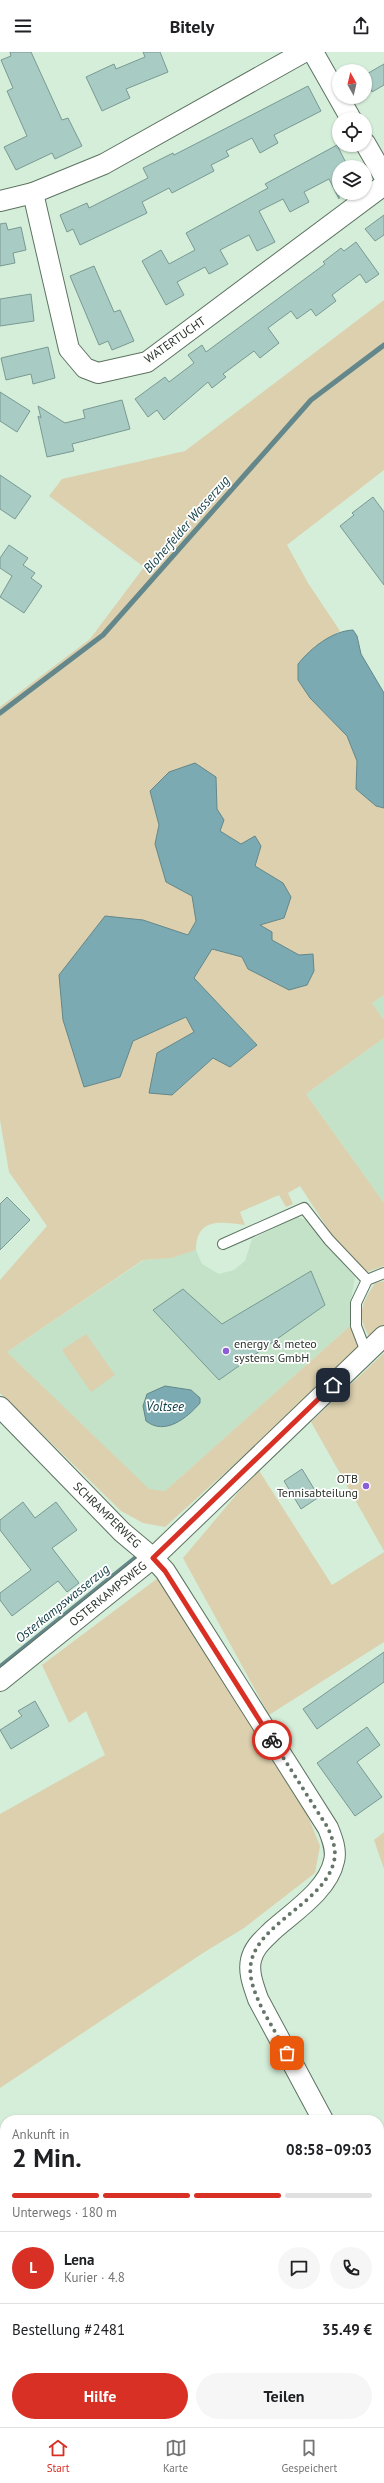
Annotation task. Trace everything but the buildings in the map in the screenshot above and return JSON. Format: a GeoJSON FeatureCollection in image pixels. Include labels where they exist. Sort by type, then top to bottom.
{"type":"FeatureCollection","features":[{"type":"Feature","properties":{"kind":"street"},"geometry":{"type":"LineString","coordinates":[[0,201],[33,193],[104,164],[304,52]]}},
{"type":"Feature","properties":{"kind":"street"},"geometry":{"type":"LineString","coordinates":[[312,52],[347,112]]}},
{"type":"Feature","properties":{"kind":"street"},"geometry":{"type":"LineString","coordinates":[[370,152],[384,176]]}},
{"type":"Feature","properties":{"kind":"street","name":"WATERTUCHT"},"geometry":{"type":"LineString","coordinates":[[33,193],[69,349],[85,368],[98,373],[148,362],[384,185]]}},
{"type":"Feature","properties":{"kind":"street","name":"OSTERKAMPSWEG"},"geometry":{"type":"LineString","coordinates":[[0,1681],[153,1558],[384,1336]]}},
{"type":"Feature","properties":{"kind":"street","name":"SCHRAMPERWEG"},"geometry":{"type":"LineString","coordinates":[[0,1407],[122,1532],[153,1558],[165,1571],[324,1822],[334,1844],[335,1860],[330,1873],[320,1887],[259,1944],[251,1962],[251,1978],[258,1999],[320,2115]]}},
{"type":"Feature","properties":{"kind":"lane"},"geometry":{"type":"LineString","coordinates":[[223,1244],[304,1208],[329,1240],[367,1280]]}},
{"type":"Feature","properties":{"kind":"lane"},"geometry":{"type":"LineString","coordinates":[[366,1352],[356,1326],[356,1303],[367,1280],[384,1273]]}},
{"type":"Feature","properties":{"kind":"shaded area"},"geometry":{"type":"Polygon","coordinates":[[[384,300],[384,470],[287,545],[308,583],[340,631],[307,654],[298,663],[298,680],[310,698],[347,736],[357,761],[356,789],[376,806],[384,808],[384,995],[372,1003],[384,1020],[384,1038],[306,1094],[384,1203],[384,1266],[364,1273],[332,1235],[300,1186],[288,1193],[293,1204],[286,1207],[279,1195],[240,1212],[245,1225],[219,1223],[205,1227],[200,1232],[197,1239],[196,1250],[172,1258],[143,1260],[7,1352],[149,1489],[165,1491],[350,1326],[362,1349],[165,1527],[143,1523],[121,1511],[0,1393],[0,1280],[47,1226],[9,1172],[0,1120],[0,707],[90,639],[144,567],[49,496],[62,479],[185,451],[384,300]],[[216,777],[150,791],[159,825],[155,844],[166,882],[192,896],[196,921],[188,936],[143,920],[133,1041],[187,1017],[194,1032],[157,1053],[172,1095],[213,1058],[257,1045],[194,978],[212,949],[242,957],[299,955],[272,940],[271,932],[259,925],[283,883],[255,866],[261,846],[255,837],[241,844],[220,831],[224,820],[217,809],[216,777]]]}},
{"type":"Feature","properties":{"kind":"shaded area"},"geometry":{"type":"Polygon","coordinates":[[[384,995],[384,1020],[372,1003],[384,995]]]}},
{"type":"Feature","properties":{"kind":"shaded area"},"geometry":{"type":"Polygon","coordinates":[[[384,1038],[384,1203],[306,1094],[384,1038]]]}},
{"type":"Feature","properties":{"kind":"shaded area","name":"energy & meteo systems GmbH"},"geometry":{"type":"Polygon","coordinates":[[[297,1217],[306,1220],[355,1277],[351,1300],[350,1326],[165,1491],[149,1490],[7,1352],[144,1260],[172,1258],[196,1250],[202,1264],[219,1274],[234,1270],[245,1261],[252,1239],[297,1217]]]}},
{"type":"Feature","properties":{"kind":"shaded area"},"geometry":{"type":"Polygon","coordinates":[[[384,1281],[384,1325],[370,1338],[363,1323],[362,1310],[366,1298],[375,1283],[384,1281]]]}},
{"type":"Feature","properties":{"kind":"shaded area"},"geometry":{"type":"Polygon","coordinates":[[[86,1334],[115,1375],[91,1392],[62,1350],[86,1334]]]}},
{"type":"Feature","properties":{"kind":"shaded area","name":"OTB Tennisabteilung"},"geometry":{"type":"Polygon","coordinates":[[[384,1353],[384,1551],[311,1422],[384,1353]]]}},
{"type":"Feature","properties":{"kind":"shaded area"},"geometry":{"type":"Polygon","coordinates":[[[258,1469],[332,1585],[384,1552],[384,1642],[269,1715],[183,1558],[258,1469]]]}},
{"type":"Feature","properties":{"kind":"shaded area"},"geometry":{"type":"Polygon","coordinates":[[[158,1578],[206,1646],[307,1814],[320,1846],[315,1873],[244,1928],[203,1953],[0,2088],[0,1814],[105,1755],[86,1711],[69,1723],[42,1665],[158,1578]]]}},
{"type":"Feature","properties":{"kind":"shaded area"},"geometry":{"type":"Polygon","coordinates":[[[384,1832],[384,1869],[374,1840],[384,1832]]]}},
{"type":"Feature","properties":{"kind":"water"},"geometry":{"type":"Polygon","coordinates":[[[353,630],[357,636],[361,654],[384,693],[384,808],[376,806],[356,789],[357,761],[347,736],[310,698],[298,680],[298,664],[309,652],[322,641],[337,633],[353,630]]]}},
{"type":"Feature","properties":{"kind":"water"},"geometry":{"type":"Polygon","coordinates":[[[195,763],[216,777],[217,809],[224,820],[220,831],[241,844],[255,836],[261,846],[255,866],[283,883],[291,897],[284,918],[260,925],[272,932],[272,940],[299,955],[313,954],[314,971],[307,985],[289,990],[248,969],[242,957],[212,949],[194,978],[257,1045],[230,1067],[213,1058],[172,1095],[149,1093],[157,1053],[194,1032],[186,1017],[133,1041],[120,1077],[84,1087],[63,1020],[59,975],[105,916],[143,920],[188,935],[196,921],[192,896],[166,882],[155,844],[159,825],[150,791],[169,772],[195,763]]]}},
{"type":"Feature","properties":{"kind":"water","name":"Voltsee"},"geometry":{"type":"Polygon","coordinates":[[[165,1386],[191,1390],[200,1398],[200,1403],[182,1419],[168,1426],[161,1427],[146,1421],[143,1406],[147,1394],[165,1386]]]}},
{"type":"Feature","properties":{"kind":"waterway","name":"Bloherfelder Wasserzug"},"geometry":{"type":"LineString","coordinates":[[0,713],[103,635],[311,400],[384,345]]}},
{"type":"Feature","properties":{"kind":"waterway","name":"Osterkampswasserzug"},"geometry":{"type":"LineString","coordinates":[[0,1667],[138,1556]]}},
{"type":"Feature","properties":{"kind":"way so far"},"geometry":{"type":"LineString","coordinates":[[272,1740],[328,1828],[334,1844],[335,1860],[330,1873],[320,1887],[259,1944],[254,1952],[251,1962],[251,1978],[258,1999],[287,2053]]}},
{"type":"Feature","properties":{"kind":"place","name":"energy & meteo systems GmbH"},"geometry":{"type":"Point","coordinates":[226,1351]}},
{"type":"Feature","properties":{"kind":"place","name":"OTB Tennisabteilung"},"geometry":{"type":"Point","coordinates":[366,1486]}},
{"type":"Feature","properties":{"kind":"route"},"geometry":{"type":"LineString","coordinates":[[272,1740],[165,1571],[153,1558],[333,1385]]}}]}
